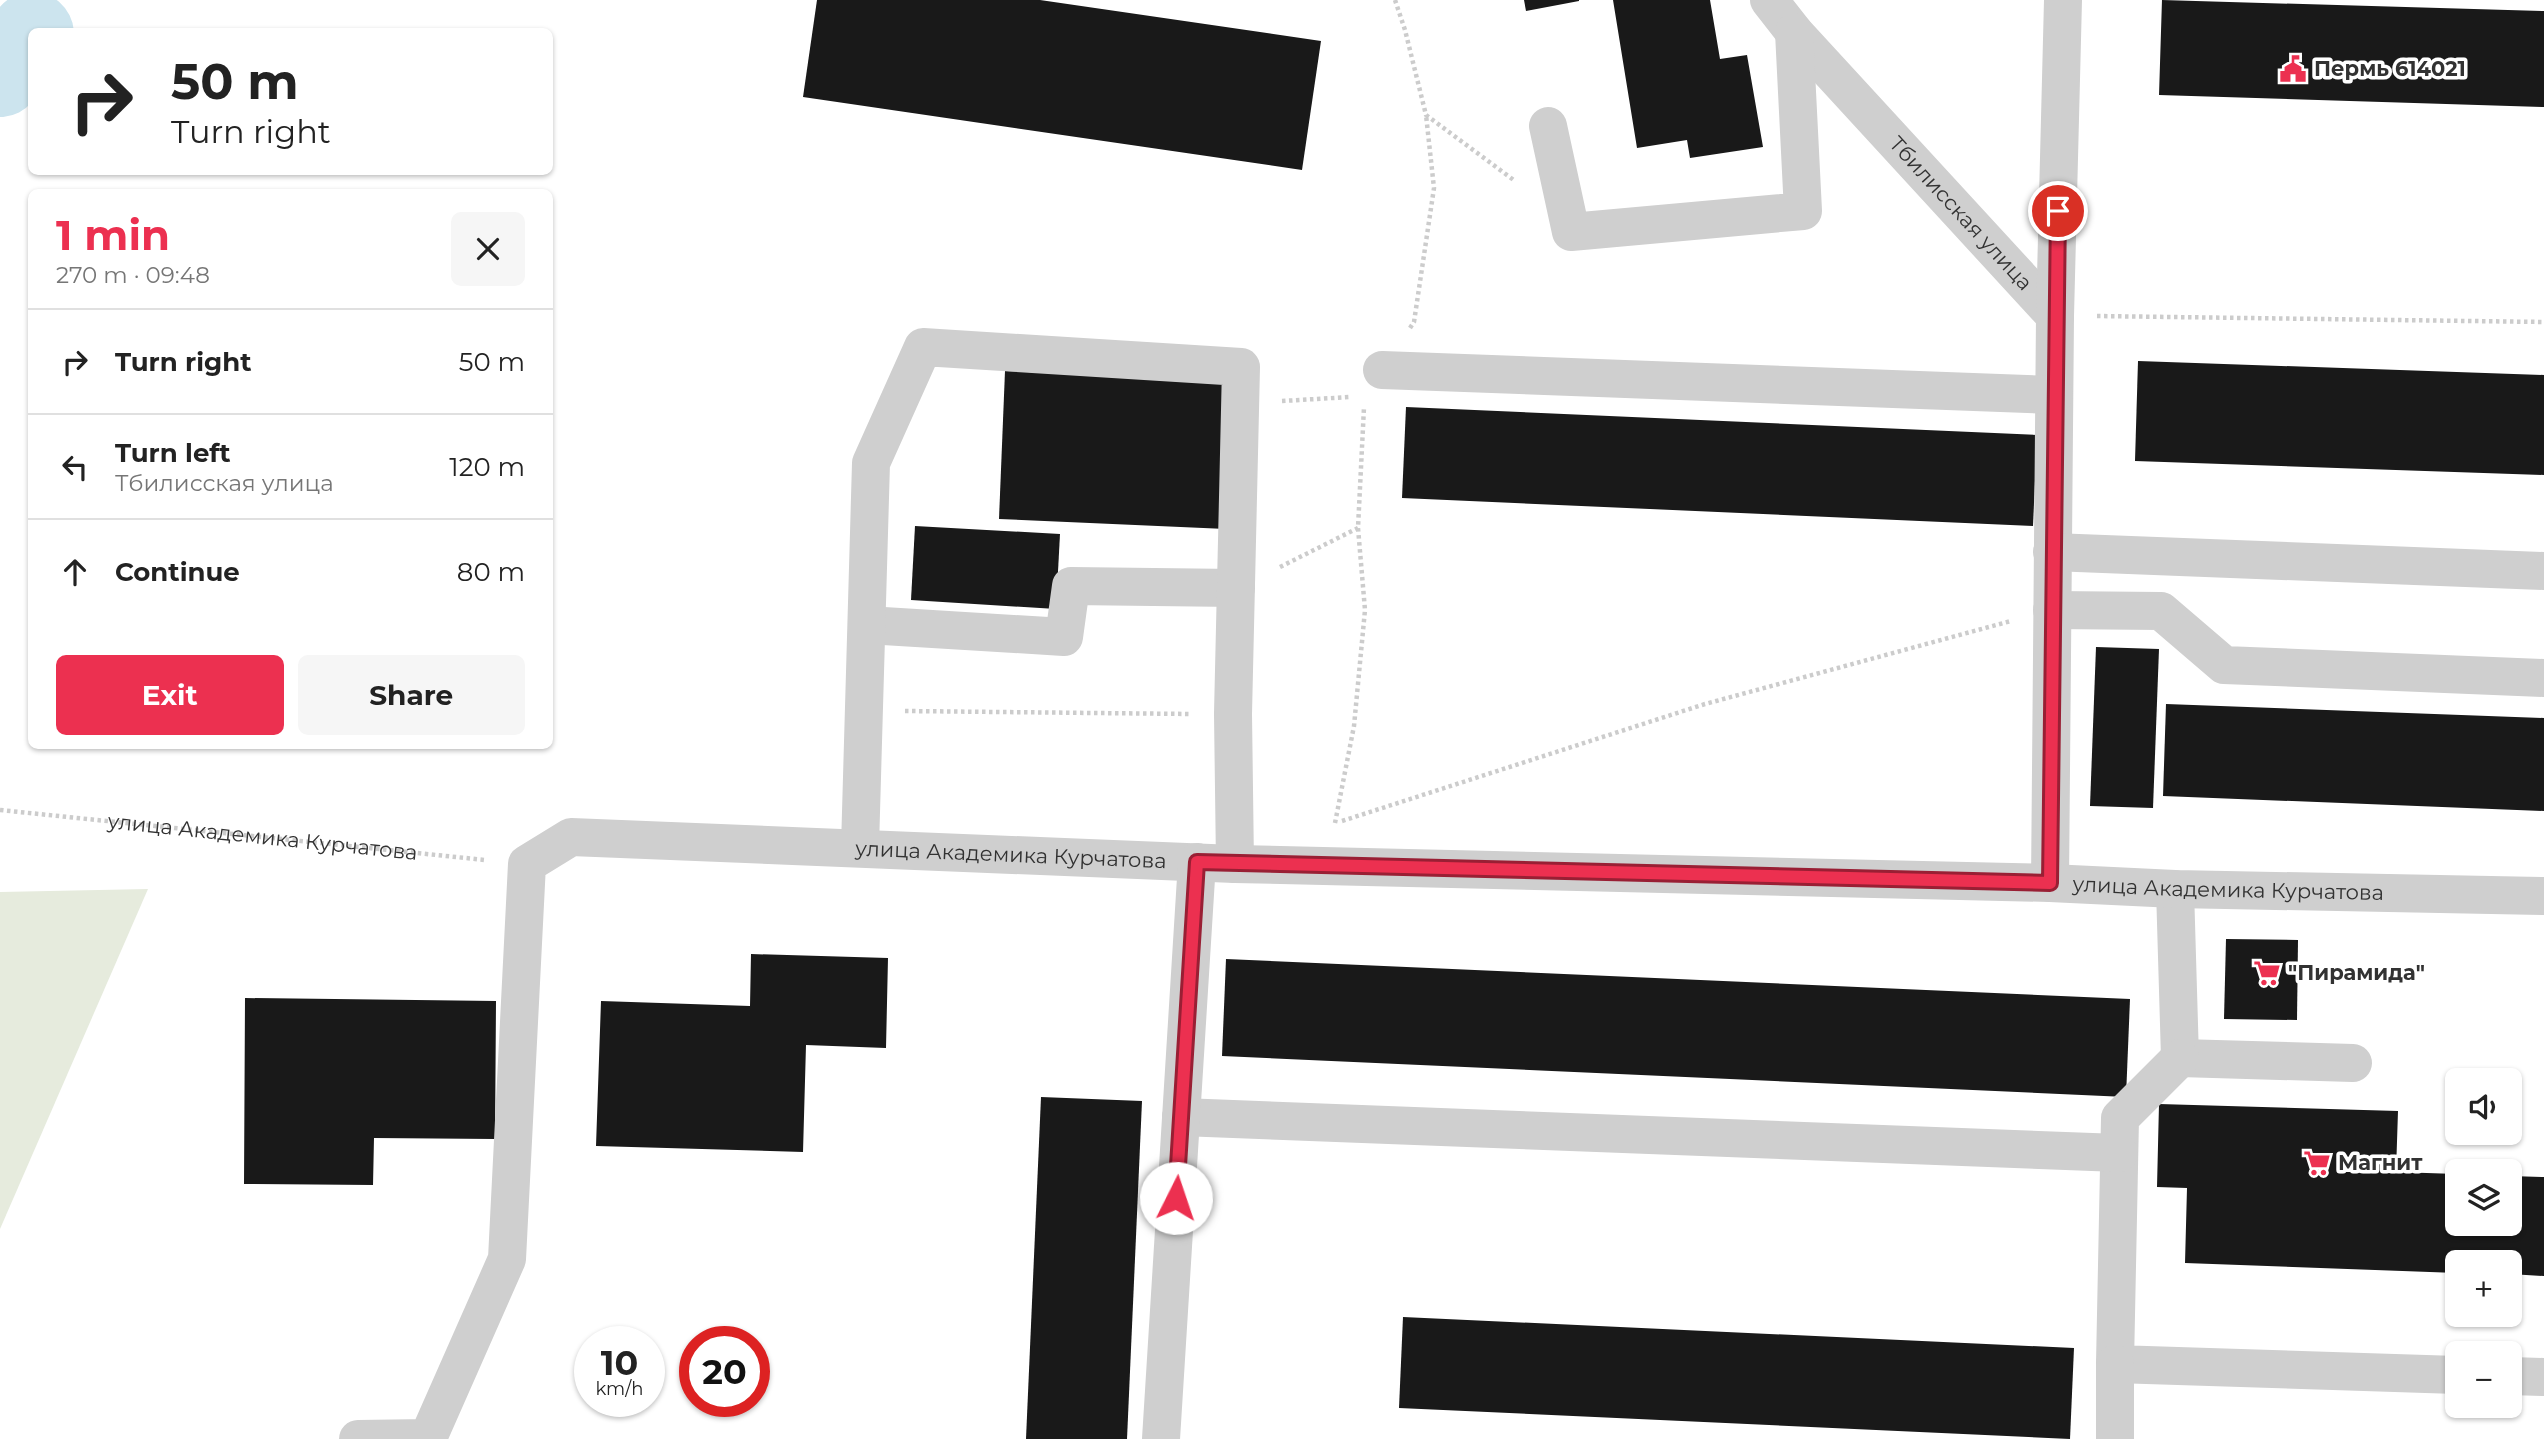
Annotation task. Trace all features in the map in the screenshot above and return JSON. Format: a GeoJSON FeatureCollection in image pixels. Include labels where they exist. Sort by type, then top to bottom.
{"type":"FeatureCollection","features":[{"type":"Feature","properties":{"kind":"street","name":"Тбилисская улица"},"geometry":{"type":"LineString","coordinates":[[1769,0],[1794,32],[2055,316]]}},
{"type":"Feature","properties":{"kind":"street"},"geometry":{"type":"LineString","coordinates":[[2050,883],[2055,316],[2063,0]]}},
{"type":"Feature","properties":{"kind":"street"},"geometry":{"type":"LineString","coordinates":[[1548,126],[1571,232],[1803,211],[1794,32]]}},
{"type":"Feature","properties":{"kind":"street"},"geometry":{"type":"LineString","coordinates":[[860,847],[871,463],[923,347],[1241,367],[1233,714],[1235,863]]}},
{"type":"Feature","properties":{"kind":"street"},"geometry":{"type":"LineString","coordinates":[[1373,383],[2054,395]]}},
{"type":"Feature","properties":{"kind":"street"},"geometry":{"type":"LineString","coordinates":[[2052,552],[2544,571]]}},
{"type":"Feature","properties":{"kind":"street"},"geometry":{"type":"LineString","coordinates":[[867,625],[1064,637],[1071,586],[1236,588]]}},
{"type":"Feature","properties":{"kind":"street"},"geometry":{"type":"LineString","coordinates":[[2052,610],[2161,611],[2224,665],[2544,678]]}},
{"type":"Feature","properties":{"kind":"street","name":"улица Академика Курчатова"},"geometry":{"type":"LineString","coordinates":[[527,864],[571,837],[1197,862],[2050,883],[2175,889],[2544,896]]}},
{"type":"Feature","properties":{"kind":"street"},"geometry":{"type":"LineString","coordinates":[[1161,1439],[1197,862]]}},
{"type":"Feature","properties":{"kind":"street"},"geometry":{"type":"LineString","coordinates":[[358,1439],[428,1438],[507,1259],[527,864]]}},
{"type":"Feature","properties":{"kind":"street"},"geometry":{"type":"LineString","coordinates":[[2175,889],[2180,1058]]}},
{"type":"Feature","properties":{"kind":"street"},"geometry":{"type":"LineString","coordinates":[[2115,1439],[2120,1118],[2180,1058],[2353,1063]]}},
{"type":"Feature","properties":{"kind":"street"},"geometry":{"type":"LineString","coordinates":[[1181,1117],[2119,1153]]}},
{"type":"Feature","properties":{"kind":"street"},"geometry":{"type":"LineString","coordinates":[[2115,1364],[2445,1374]]}},
{"type":"Feature","properties":{"kind":"street"},"geometry":{"type":"LineString","coordinates":[[2522,1376],[2544,1377]]}},
{"type":"Feature","properties":{"kind":"path"},"geometry":{"type":"LineString","coordinates":[[1335,823],[1354,726],[1365,610],[1358,528],[1373,383],[1414,322],[1434,188],[1426,116],[1395,0]]}},
{"type":"Feature","properties":{"kind":"path"},"geometry":{"type":"LineString","coordinates":[[1426,116],[1521,187]]}},
{"type":"Feature","properties":{"kind":"path"},"geometry":{"type":"LineString","coordinates":[[2055,316],[2544,322]]}},
{"type":"Feature","properties":{"kind":"path"},"geometry":{"type":"LineString","coordinates":[[1240,403],[1373,383]]}},
{"type":"Feature","properties":{"kind":"path"},"geometry":{"type":"LineString","coordinates":[[1236,588],[1358,528]]}},
{"type":"Feature","properties":{"kind":"path"},"geometry":{"type":"LineString","coordinates":[[1322,828],[1705,704],[2052,610]]}},
{"type":"Feature","properties":{"kind":"path"},"geometry":{"type":"LineString","coordinates":[[865,711],[1233,714]]}},
{"type":"Feature","properties":{"kind":"path","name":"улица Академика Курчатова"},"geometry":{"type":"LineString","coordinates":[[0,810],[527,864]]}},
{"type":"Feature","properties":{"kind":"shaded area"},"geometry":{"type":"Polygon","coordinates":[[[148,889],[0,1229],[0,892],[148,889]]]}},
{"type":"Feature","properties":{"kind":"building"},"geometry":{"type":"Polygon","coordinates":[[[817,0],[1040,0],[1321,41],[1302,170],[803,97],[817,0]]]}},
{"type":"Feature","properties":{"kind":"building"},"geometry":{"type":"Polygon","coordinates":[[[1524,0],[1579,0],[1579,1],[1526,11],[1524,0]]]}},
{"type":"Feature","properties":{"kind":"building"},"geometry":{"type":"Polygon","coordinates":[[[1613,0],[1710,0],[1720,59],[1747,55],[1763,147],[1690,158],[1687,140],[1637,148],[1613,0]]]}},
{"type":"Feature","properties":{"kind":"building"},"geometry":{"type":"Polygon","coordinates":[[[2162,0],[2544,11],[2544,107],[2159,95],[2162,0]]]}},
{"type":"Feature","properties":{"kind":"building"},"geometry":{"type":"Polygon","coordinates":[[[2138,361],[2544,375],[2544,475],[2135,461],[2138,361]]]}},
{"type":"Feature","properties":{"kind":"building"},"geometry":{"type":"Polygon","coordinates":[[[1005,371],[1233,381],[1226,529],[999,519],[1005,371]]]}},
{"type":"Feature","properties":{"kind":"building"},"geometry":{"type":"Polygon","coordinates":[[[1406,407],[2037,435],[2033,526],[1402,498],[1406,407]]]}},
{"type":"Feature","properties":{"kind":"building"},"geometry":{"type":"Polygon","coordinates":[[[915,526],[1060,534],[1056,609],[911,600],[915,526]]]}},
{"type":"Feature","properties":{"kind":"building"},"geometry":{"type":"Polygon","coordinates":[[[2096,647],[2159,649],[2153,808],[2090,806],[2096,647]]]}},
{"type":"Feature","properties":{"kind":"building"},"geometry":{"type":"Polygon","coordinates":[[[2166,704],[2544,718],[2544,811],[2163,796],[2166,704]]]}},
{"type":"Feature","properties":{"kind":"building"},"geometry":{"type":"Polygon","coordinates":[[[2226,939],[2298,940],[2297,1020],[2224,1019],[2226,939]]]}},
{"type":"Feature","properties":{"kind":"building"},"geometry":{"type":"Polygon","coordinates":[[[751,954],[888,958],[886,1048],[806,1045],[803,1152],[596,1146],[601,1001],[750,1006],[751,954]]]}},
{"type":"Feature","properties":{"kind":"building"},"geometry":{"type":"Polygon","coordinates":[[[1226,959],[2130,999],[2126,1097],[1222,1056],[1226,959]]]}},
{"type":"Feature","properties":{"kind":"building"},"geometry":{"type":"Polygon","coordinates":[[[245,998],[496,1001],[495,1139],[374,1138],[373,1185],[244,1184],[245,998]]]}},
{"type":"Feature","properties":{"kind":"building"},"geometry":{"type":"Polygon","coordinates":[[[1041,1097],[1142,1101],[1127,1439],[1026,1439],[1041,1097]]]}},
{"type":"Feature","properties":{"kind":"building"},"geometry":{"type":"Polygon","coordinates":[[[2159,1104],[2398,1111],[2396,1172],[2445,1174],[2445,1236],[2522,1236],[2522,1176],[2544,1177],[2544,1276],[2522,1275],[2522,1250],[2445,1250],[2445,1273],[2185,1263],[2187,1188],[2157,1187],[2159,1104]]]}},
{"type":"Feature","properties":{"kind":"building"},"geometry":{"type":"Polygon","coordinates":[[[1403,1317],[2074,1348],[2070,1439],[1399,1408],[1403,1317]]]}},
{"type":"Feature","properties":{"kind":"waterway"},"geometry":{"type":"LineString","coordinates":[[0,75],[28,42]]}},
{"type":"Feature","properties":{"kind":"place","name":"Пермь 614021"},"geometry":{"type":"Point","coordinates":[2293,69]}},
{"type":"Feature","properties":{"kind":"place","name":"\"Пирамида\""},"geometry":{"type":"Point","coordinates":[2267,973]}},
{"type":"Feature","properties":{"kind":"place","name":"Магнит"},"geometry":{"type":"Point","coordinates":[2317,1163]}},
{"type":"Feature","properties":{"kind":"route"},"geometry":{"type":"LineString","coordinates":[[1176,1198],[1197,862],[2050,883],[2058,211]]}}]}
